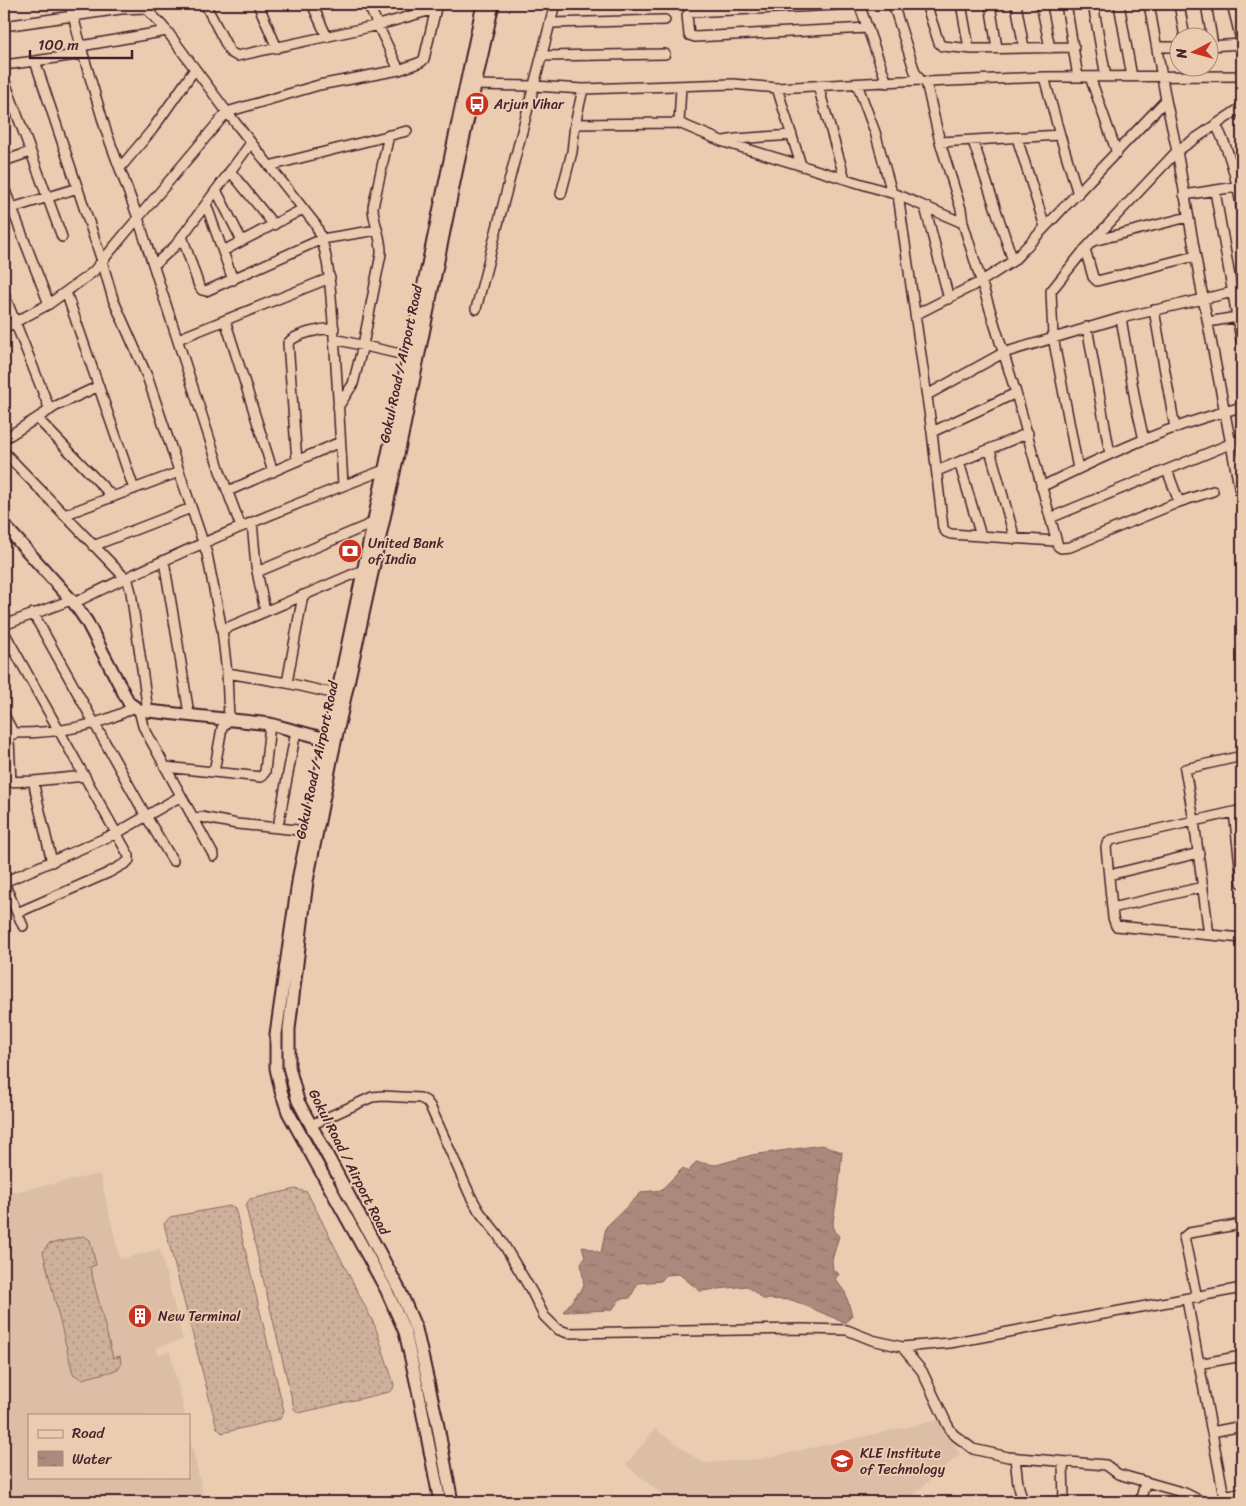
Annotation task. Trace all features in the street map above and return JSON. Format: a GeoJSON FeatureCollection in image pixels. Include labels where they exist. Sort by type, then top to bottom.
{"type":"FeatureCollection","features":[{"type":"Feature","properties":{"kind":"main road"},"geometry":{"type":"LineString","coordinates":[[440,1502],[405,1332],[386,1289],[288,1112],[281,1091],[275,1056],[276,1034],[299,875],[326,739],[373,523],[389,470],[409,356],[470,85],[483,4]]}},
{"type":"Feature","properties":{"kind":"main road","name":"Gokul Road / Airport Road"},"geometry":{"type":"LineString","coordinates":[[452,1502],[437,1420],[416,1329],[399,1289],[298,1100],[289,1067],[289,1029],[307,881],[389,470],[470,85],[492,4]]}},
{"type":"Feature","properties":{"kind":"main road"},"geometry":{"type":"LineString","coordinates":[[4,525],[72,602],[87,622],[129,703],[140,709],[270,724],[326,739]]}},
{"type":"Feature","properties":{"kind":"main road"},"geometry":{"type":"LineString","coordinates":[[275,1056],[289,1054]]}},
{"type":"Feature","properties":{"kind":"main road"},"geometry":{"type":"LineString","coordinates":[[276,1068],[289,1067]]}},
{"type":"Feature","properties":{"kind":"street"},"geometry":{"type":"LineString","coordinates":[[70,4],[106,131],[138,218],[241,527]]}},
{"type":"Feature","properties":{"kind":"street"},"geometry":{"type":"LineString","coordinates":[[205,4],[233,55],[242,56],[379,25],[436,6]]}},
{"type":"Feature","properties":{"kind":"street"},"geometry":{"type":"LineString","coordinates":[[258,4],[277,48]]}},
{"type":"Feature","properties":{"kind":"street"},"geometry":{"type":"LineString","coordinates":[[312,4],[328,37]]}},
{"type":"Feature","properties":{"kind":"street"},"geometry":{"type":"LineString","coordinates":[[368,4],[400,70]]}},
{"type":"Feature","properties":{"kind":"street"},"geometry":{"type":"LineString","coordinates":[[476,309],[555,4]]}},
{"type":"Feature","properties":{"kind":"street"},"geometry":{"type":"LineString","coordinates":[[868,28],[692,37],[689,32],[688,13],[704,7],[859,4],[868,28],[887,82]]}},
{"type":"Feature","properties":{"kind":"street"},"geometry":{"type":"LineString","coordinates":[[893,4],[915,72],[923,81],[961,209],[963,223],[1028,433],[1055,541],[1058,546],[1061,548],[1070,547],[1179,502],[1214,491]]}},
{"type":"Feature","properties":{"kind":"street"},"geometry":{"type":"LineString","coordinates":[[926,4],[940,44],[945,46],[969,48],[1074,47]]}},
{"type":"Feature","properties":{"kind":"street"},"geometry":{"type":"LineString","coordinates":[[961,4],[969,48]]}},
{"type":"Feature","properties":{"kind":"street"},"geometry":{"type":"LineString","coordinates":[[990,4],[997,48]]}},
{"type":"Feature","properties":{"kind":"street"},"geometry":{"type":"LineString","coordinates":[[1016,4],[1024,48]]}},
{"type":"Feature","properties":{"kind":"street"},"geometry":{"type":"LineString","coordinates":[[1041,4],[1050,48]]}},
{"type":"Feature","properties":{"kind":"street"},"geometry":{"type":"LineString","coordinates":[[1066,4],[1078,77]]}},
{"type":"Feature","properties":{"kind":"street"},"geometry":{"type":"LineString","coordinates":[[1093,4],[1106,77]]}},
{"type":"Feature","properties":{"kind":"street"},"geometry":{"type":"LineString","coordinates":[[1119,4],[1132,77]]}},
{"type":"Feature","properties":{"kind":"street"},"geometry":{"type":"LineString","coordinates":[[1149,4],[1202,298],[1231,444],[1239,469],[1242,498]]}},
{"type":"Feature","properties":{"kind":"street"},"geometry":{"type":"LineString","coordinates":[[1179,4],[1183,28]]}},
{"type":"Feature","properties":{"kind":"street"},"geometry":{"type":"LineString","coordinates":[[1206,4],[1208,28]]}},
{"type":"Feature","properties":{"kind":"street"},"geometry":{"type":"LineString","coordinates":[[1218,45],[1242,44],[1232,4]]}},
{"type":"Feature","properties":{"kind":"street"},"geometry":{"type":"LineString","coordinates":[[4,26],[73,16],[120,6],[149,5],[227,112],[316,226],[322,239],[330,278],[343,486]]}},
{"type":"Feature","properties":{"kind":"street"},"geometry":{"type":"LineString","coordinates":[[4,328],[49,304],[93,272],[227,112],[319,85],[400,70],[421,62],[424,59],[436,6]]}},
{"type":"Feature","properties":{"kind":"street"},"geometry":{"type":"LineString","coordinates":[[551,23],[665,20]]}},
{"type":"Feature","properties":{"kind":"street"},"geometry":{"type":"LineString","coordinates":[[4,65],[35,61],[167,31]]}},
{"type":"Feature","properties":{"kind":"street"},"geometry":{"type":"LineString","coordinates":[[1157,47],[1168,47]]}},
{"type":"Feature","properties":{"kind":"street"},"geometry":{"type":"LineString","coordinates":[[543,56],[665,54]]}},
{"type":"Feature","properties":{"kind":"street"},"geometry":{"type":"LineString","coordinates":[[35,61],[113,299],[147,376],[211,568],[222,630],[227,672],[229,719],[222,728],[214,772]]}},
{"type":"Feature","properties":{"kind":"street"},"geometry":{"type":"LineString","coordinates":[[120,168],[152,130],[195,69]]}},
{"type":"Feature","properties":{"kind":"street"},"geometry":{"type":"LineString","coordinates":[[470,85],[583,89],[733,84],[778,88],[923,81],[1078,77],[1242,76]]}},
{"type":"Feature","properties":{"kind":"street"},"geometry":{"type":"LineString","coordinates":[[1090,77],[1117,152]]}},
{"type":"Feature","properties":{"kind":"street"},"geometry":{"type":"LineString","coordinates":[[1044,78],[1078,194]]}},
{"type":"Feature","properties":{"kind":"street"},"geometry":{"type":"LineString","coordinates":[[4,79],[62,237]]}},
{"type":"Feature","properties":{"kind":"street"},"geometry":{"type":"LineString","coordinates":[[858,84],[895,194],[927,395],[943,528],[946,532],[1055,541]]}},
{"type":"Feature","properties":{"kind":"street"},"geometry":{"type":"LineString","coordinates":[[679,123],[681,86]]}},
{"type":"Feature","properties":{"kind":"street"},"geometry":{"type":"LineString","coordinates":[[818,86],[845,179]]}},
{"type":"Feature","properties":{"kind":"street"},"geometry":{"type":"LineString","coordinates":[[778,88],[801,165]]}},
{"type":"Feature","properties":{"kind":"street"},"geometry":{"type":"LineString","coordinates":[[561,194],[572,152],[575,124],[583,89]]}},
{"type":"Feature","properties":{"kind":"street"},"geometry":{"type":"LineString","coordinates":[[915,315],[982,281],[1013,261],[1166,100]]}},
{"type":"Feature","properties":{"kind":"street"},"geometry":{"type":"LineString","coordinates":[[1078,469],[1053,337],[1051,291],[1085,249],[1177,152],[1241,110]]}},
{"type":"Feature","properties":{"kind":"street"},"geometry":{"type":"LineString","coordinates":[[575,124],[679,123],[724,142],[895,194],[963,223]]}},
{"type":"Feature","properties":{"kind":"street"},"geometry":{"type":"LineString","coordinates":[[1216,125],[1225,143],[1240,187],[1242,210]]}},
{"type":"Feature","properties":{"kind":"street"},"geometry":{"type":"LineString","coordinates":[[269,166],[407,131]]}},
{"type":"Feature","properties":{"kind":"street"},"geometry":{"type":"LineString","coordinates":[[338,407],[352,384],[363,346],[381,254],[373,207],[389,135]]}},
{"type":"Feature","properties":{"kind":"street"},"geometry":{"type":"LineString","coordinates":[[724,142],[736,138],[792,135]]}},
{"type":"Feature","properties":{"kind":"street"},"geometry":{"type":"LineString","coordinates":[[940,142],[1060,135]]}},
{"type":"Feature","properties":{"kind":"street"},"geometry":{"type":"LineString","coordinates":[[1017,138],[1045,227]]}},
{"type":"Feature","properties":{"kind":"street"},"geometry":{"type":"LineString","coordinates":[[973,141],[1013,261]]}},
{"type":"Feature","properties":{"kind":"street"},"geometry":{"type":"LineString","coordinates":[[154,265],[167,254],[182,236],[251,143]]}},
{"type":"Feature","properties":{"kind":"street"},"geometry":{"type":"LineString","coordinates":[[4,161],[30,152]]}},
{"type":"Feature","properties":{"kind":"street"},"geometry":{"type":"LineString","coordinates":[[230,171],[274,224]]}},
{"type":"Feature","properties":{"kind":"street"},"geometry":{"type":"LineString","coordinates":[[1184,196],[1240,187]]}},
{"type":"Feature","properties":{"kind":"street"},"geometry":{"type":"LineString","coordinates":[[4,188],[49,304]]}},
{"type":"Feature","properties":{"kind":"street"},"geometry":{"type":"LineString","coordinates":[[12,208],[78,188]]}},
{"type":"Feature","properties":{"kind":"street"},"geometry":{"type":"LineString","coordinates":[[216,190],[242,241]]}},
{"type":"Feature","properties":{"kind":"street"},"geometry":{"type":"LineString","coordinates":[[1215,190],[1232,292],[1239,317],[1242,345]]}},
{"type":"Feature","properties":{"kind":"street"},"geometry":{"type":"LineString","coordinates":[[206,204],[233,280]]}},
{"type":"Feature","properties":{"kind":"street"},"geometry":{"type":"LineString","coordinates":[[925,207],[949,299]]}},
{"type":"Feature","properties":{"kind":"street"},"geometry":{"type":"LineString","coordinates":[[223,251],[303,209]]}},
{"type":"Feature","properties":{"kind":"street"},"geometry":{"type":"LineString","coordinates":[[1093,241],[1188,218]]}},
{"type":"Feature","properties":{"kind":"street"},"geometry":{"type":"LineString","coordinates":[[182,236],[199,286],[202,290],[210,290],[322,239],[377,230]]}},
{"type":"Feature","properties":{"kind":"street"},"geometry":{"type":"LineString","coordinates":[[1085,249],[1092,277],[1097,281],[1195,256]]}},
{"type":"Feature","properties":{"kind":"street"},"geometry":{"type":"LineString","coordinates":[[178,339],[330,278]]}},
{"type":"Feature","properties":{"kind":"street"},"geometry":{"type":"LineString","coordinates":[[927,395],[1003,353],[1086,327],[1242,290]]}},
{"type":"Feature","properties":{"kind":"street"},"geometry":{"type":"LineString","coordinates":[[66,292],[134,489]]}},
{"type":"Feature","properties":{"kind":"street"},"geometry":{"type":"LineString","coordinates":[[4,294],[50,410]]}},
{"type":"Feature","properties":{"kind":"street"},"geometry":{"type":"LineString","coordinates":[[1154,310],[1175,428]]}},
{"type":"Feature","properties":{"kind":"street"},"geometry":{"type":"LineString","coordinates":[[1208,322],[1239,317]]}},
{"type":"Feature","properties":{"kind":"street"},"geometry":{"type":"LineString","coordinates":[[1121,318],[1144,440]]}},
{"type":"Feature","properties":{"kind":"street"},"geometry":{"type":"LineString","coordinates":[[225,320],[272,472]]}},
{"type":"Feature","properties":{"kind":"street"},"geometry":{"type":"LineString","coordinates":[[1086,327],[1110,454]]}},
{"type":"Feature","properties":{"kind":"street"},"geometry":{"type":"LineString","coordinates":[[297,461],[288,343],[293,338],[307,333],[334,328]]}},
{"type":"Feature","properties":{"kind":"street"},"geometry":{"type":"LineString","coordinates":[[334,339],[409,356]]}},
{"type":"Feature","properties":{"kind":"street"},"geometry":{"type":"LineString","coordinates":[[4,439],[68,399],[99,386]]}},
{"type":"Feature","properties":{"kind":"street"},"geometry":{"type":"LineString","coordinates":[[932,432],[1016,393]]}},
{"type":"Feature","properties":{"kind":"street"},"geometry":{"type":"LineString","coordinates":[[1041,487],[1144,440],[1225,411],[1242,407]]}},
{"type":"Feature","properties":{"kind":"street"},"geometry":{"type":"LineString","coordinates":[[37,418],[113,497]]}},
{"type":"Feature","properties":{"kind":"street"},"geometry":{"type":"LineString","coordinates":[[937,471],[1028,433]]}},
{"type":"Feature","properties":{"kind":"street"},"geometry":{"type":"LineString","coordinates":[[1050,518],[1242,438]]}},
{"type":"Feature","properties":{"kind":"street"},"geometry":{"type":"LineString","coordinates":[[228,491],[340,442]]}},
{"type":"Feature","properties":{"kind":"street"},"geometry":{"type":"LineString","coordinates":[[990,450],[1016,539]]}},
{"type":"Feature","properties":{"kind":"street"},"geometry":{"type":"LineString","coordinates":[[4,452],[125,578],[132,592],[140,709],[143,726],[214,856]]}},
{"type":"Feature","properties":{"kind":"street"},"geometry":{"type":"LineString","coordinates":[[959,462],[981,536]]}},
{"type":"Feature","properties":{"kind":"street"},"geometry":{"type":"LineString","coordinates":[[4,625],[33,613],[72,602],[252,522],[389,470]]}},
{"type":"Feature","properties":{"kind":"street"},"geometry":{"type":"LineString","coordinates":[[1167,470],[1179,502]]}},
{"type":"Feature","properties":{"kind":"street"},"geometry":{"type":"LineString","coordinates":[[64,515],[179,472]]}},
{"type":"Feature","properties":{"kind":"street"},"geometry":{"type":"LineString","coordinates":[[93,546],[191,508]]}},
{"type":"Feature","properties":{"kind":"street"},"geometry":{"type":"LineString","coordinates":[[252,522],[257,572],[265,611]]}},
{"type":"Feature","properties":{"kind":"street"},"geometry":{"type":"LineString","coordinates":[[257,572],[373,523]]}},
{"type":"Feature","properties":{"kind":"street"},"geometry":{"type":"LineString","coordinates":[[164,561],[189,714]]}},
{"type":"Feature","properties":{"kind":"street"},"geometry":{"type":"LineString","coordinates":[[222,630],[363,570]]}},
{"type":"Feature","properties":{"kind":"street"},"geometry":{"type":"LineString","coordinates":[[287,683],[303,595]]}},
{"type":"Feature","properties":{"kind":"street"},"geometry":{"type":"LineString","coordinates":[[33,613],[146,816],[174,861]]}},
{"type":"Feature","properties":{"kind":"street"},"geometry":{"type":"LineString","coordinates":[[4,632],[128,851],[129,860],[108,873],[18,913]]}},
{"type":"Feature","properties":{"kind":"street"},"geometry":{"type":"LineString","coordinates":[[227,672],[336,694]]}},
{"type":"Feature","properties":{"kind":"street"},"geometry":{"type":"LineString","coordinates":[[8,734],[59,731],[140,709]]}},
{"type":"Feature","properties":{"kind":"street"},"geometry":{"type":"LineString","coordinates":[[4,715],[9,739],[8,782],[85,776]]}},
{"type":"Feature","properties":{"kind":"street"},"geometry":{"type":"LineString","coordinates":[[165,767],[261,777],[265,772],[270,724]]}},
{"type":"Feature","properties":{"kind":"street"},"geometry":{"type":"LineString","coordinates":[[279,821],[296,731]]}},
{"type":"Feature","properties":{"kind":"street"},"geometry":{"type":"LineString","coordinates":[[1209,935],[1185,769],[1242,756]]}},
{"type":"Feature","properties":{"kind":"street"},"geometry":{"type":"LineString","coordinates":[[34,781],[52,862]]}},
{"type":"Feature","properties":{"kind":"street"},"geometry":{"type":"LineString","coordinates":[[23,926],[4,883],[117,833],[181,796]]}},
{"type":"Feature","properties":{"kind":"street"},"geometry":{"type":"LineString","coordinates":[[1242,883],[1238,811],[1108,841],[1106,847],[1112,908],[1116,926],[1242,938]]}},
{"type":"Feature","properties":{"kind":"street"},"geometry":{"type":"LineString","coordinates":[[193,819],[201,817],[237,824],[308,831]]}},
{"type":"Feature","properties":{"kind":"street"},"geometry":{"type":"LineString","coordinates":[[1109,875],[1198,853]]}},
{"type":"Feature","properties":{"kind":"street"},"geometry":{"type":"LineString","coordinates":[[1112,908],[1203,887]]}},
{"type":"Feature","properties":{"kind":"street"},"geometry":{"type":"LineString","coordinates":[[311,1125],[372,1097],[412,1097],[426,1101],[474,1203],[498,1235],[544,1316],[557,1329],[568,1334],[802,1329],[847,1330],[872,1340],[902,1347],[950,1343],[1187,1300],[1242,1288]]}},
{"type":"Feature","properties":{"kind":"street"},"geometry":{"type":"LineString","coordinates":[[1197,1298],[1184,1237],[1189,1234],[1242,1224]]}},
{"type":"Feature","properties":{"kind":"street"},"geometry":{"type":"LineString","coordinates":[[1187,1300],[1224,1494],[1230,1496],[1242,1494]]}},
{"type":"Feature","properties":{"kind":"street"},"geometry":{"type":"LineString","coordinates":[[902,1347],[922,1371],[946,1424],[953,1434],[973,1449],[1015,1458],[1106,1465],[1118,1474],[1185,1493],[1203,1502]]}},
{"type":"Feature","properties":{"kind":"street"},"geometry":{"type":"LineString","coordinates":[[1198,1364],[1242,1356]]}},
{"type":"Feature","properties":{"kind":"street"},"geometry":{"type":"LineString","coordinates":[[1212,1432],[1242,1426]]}},
{"type":"Feature","properties":{"kind":"street"},"geometry":{"type":"LineString","coordinates":[[1015,1458],[1018,1484],[1023,1502]]}},
{"type":"Feature","properties":{"kind":"street"},"geometry":{"type":"LineString","coordinates":[[1063,1463],[1064,1502]]}},
{"type":"Feature","properties":{"kind":"street"},"geometry":{"type":"LineString","coordinates":[[1140,1502],[1145,1483]]}},
{"type":"Feature","properties":{"kind":"shaded area"},"geometry":{"type":"Polygon","coordinates":[[[100,1174],[120,1259],[160,1249],[183,1340],[157,1347],[158,1355],[170,1351],[185,1414],[28,1414],[28,1478],[190,1478],[190,1437],[205,1502],[4,1502],[4,1194],[100,1174]]]}},
{"type":"Feature","properties":{"kind":"shaded area"},"geometry":{"type":"Polygon","coordinates":[[[296,1189],[307,1192],[375,1326],[394,1384],[393,1389],[389,1392],[299,1413],[294,1408],[246,1207],[250,1199],[296,1189]]]}},
{"type":"Feature","properties":{"kind":"shaded area"},"geometry":{"type":"Polygon","coordinates":[[[229,1206],[234,1207],[236,1212],[284,1411],[280,1419],[222,1433],[217,1428],[164,1224],[170,1217],[229,1206]]]}},
{"type":"Feature","properties":{"kind":"shaded area"},"geometry":{"type":"Polygon","coordinates":[[[84,1236],[90,1240],[96,1265],[90,1267],[113,1358],[120,1356],[121,1364],[117,1370],[82,1379],[73,1374],[43,1252],[49,1244],[84,1236]]]}},
{"type":"Feature","properties":{"kind":"shaded area","name":"KLE Institute of Technology"},"geometry":{"type":"Polygon","coordinates":[[[939,1420],[960,1454],[905,1502],[671,1502],[626,1465],[655,1429],[703,1463],[760,1459],[939,1420]]]}},
{"type":"Feature","properties":{"kind":"water"},"geometry":{"type":"Polygon","coordinates":[[[822,1145],[842,1152],[833,1222],[834,1231],[839,1236],[832,1260],[833,1270],[839,1274],[835,1279],[845,1292],[852,1315],[846,1323],[792,1300],[763,1299],[747,1286],[700,1291],[679,1274],[666,1275],[661,1281],[638,1283],[630,1298],[620,1299],[612,1310],[563,1312],[584,1286],[581,1263],[585,1257],[582,1246],[601,1253],[606,1227],[642,1192],[661,1190],[683,1168],[688,1172],[696,1162],[716,1165],[752,1155],[822,1145]]]}},
{"type":"Feature","properties":{"kind":"place","name":"Arjun Vihar"},"geometry":{"type":"Point","coordinates":[477,104]}},
{"type":"Feature","properties":{"kind":"place","name":"United Bank of India"},"geometry":{"type":"Point","coordinates":[350,551]}},
{"type":"Feature","properties":{"kind":"place","name":"New Terminal"},"geometry":{"type":"Point","coordinates":[140,1316]}},
{"type":"Feature","properties":{"kind":"place","name":"KLE Institute of Technology"},"geometry":{"type":"Point","coordinates":[842,1461]}}]}
